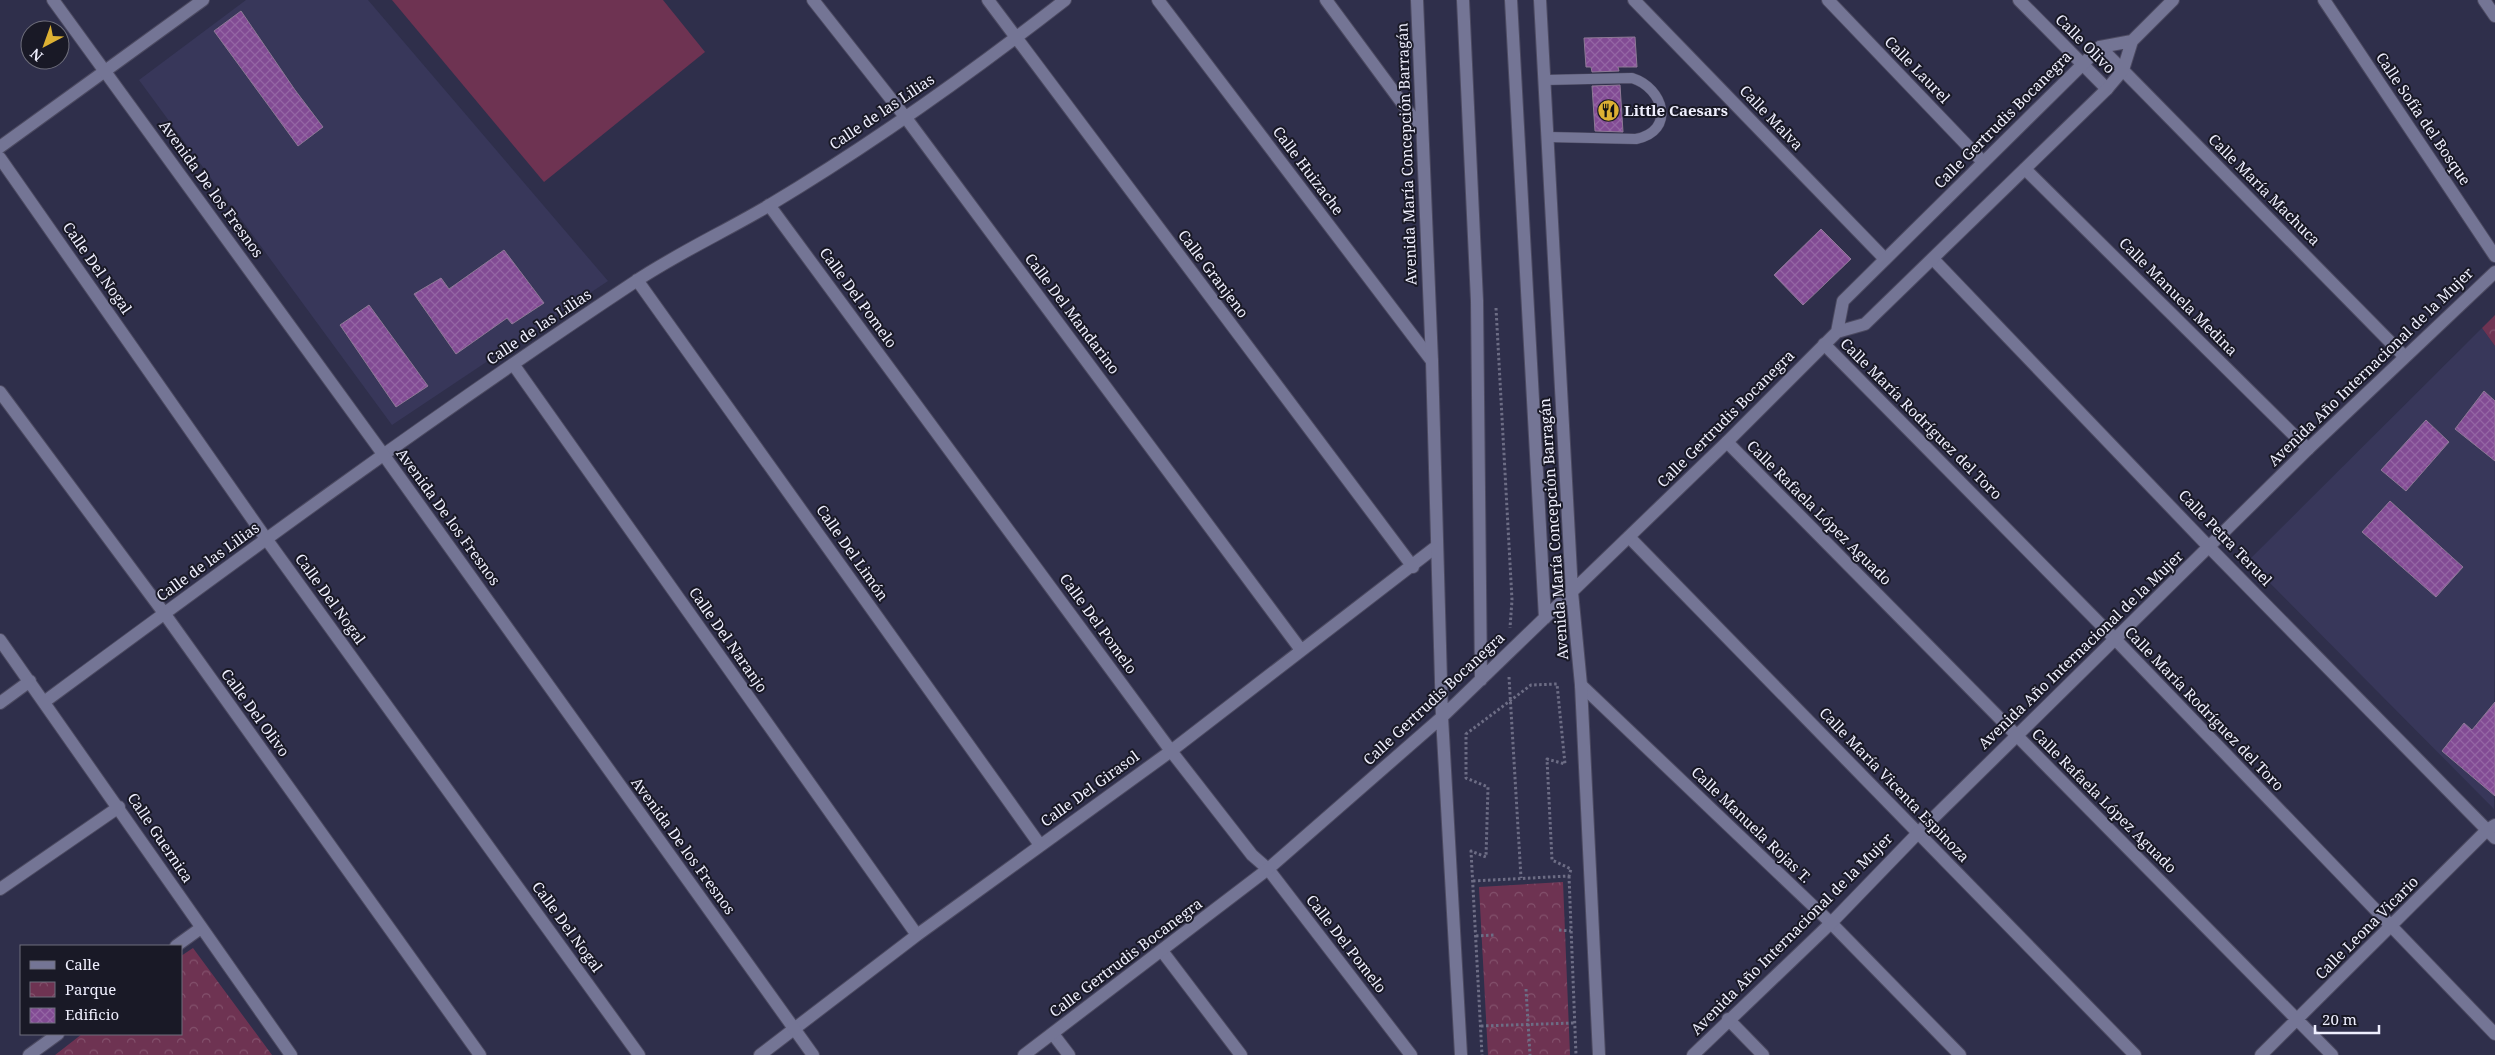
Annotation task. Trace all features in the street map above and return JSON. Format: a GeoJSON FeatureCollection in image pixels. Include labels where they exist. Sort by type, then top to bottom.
{"type":"FeatureCollection","features":[{"type":"Feature","properties":{"kind":"street","name":"Avenida De los Fresnos"},"geometry":{"type":"LineString","coordinates":[[53,0],[383,454],[813,1055]]}},
{"type":"Feature","properties":{"kind":"street"},"geometry":{"type":"LineString","coordinates":[[0,147],[203,0]]}},
{"type":"Feature","properties":{"kind":"street","name":"Calle Del Mandarino"},"geometry":{"type":"LineString","coordinates":[[813,0],[906,118],[1301,650]]}},
{"type":"Feature","properties":{"kind":"street","name":"Calle Granjeno"},"geometry":{"type":"LineString","coordinates":[[988,0],[1412,567]]}},
{"type":"Feature","properties":{"kind":"street","name":"Calle de las Lilias"},"geometry":{"type":"LineString","coordinates":[[44,702],[383,454],[513,364],[637,280],[769,205],[906,118],[1065,0]]}},
{"type":"Feature","properties":{"kind":"street","name":"Calle Huizache"},"geometry":{"type":"LineString","coordinates":[[1158,0],[1432,361]]}},
{"type":"Feature","properties":{"kind":"street"},"geometry":{"type":"LineString","coordinates":[[1326,0],[1422,130]]}},
{"type":"Feature","properties":{"kind":"street","name":"Avenida María Concepción Barragán"},"geometry":{"type":"LineString","coordinates":[[1417,0],[1432,361],[1442,717],[1461,1055]]}},
{"type":"Feature","properties":{"kind":"street"},"geometry":{"type":"LineString","coordinates":[[1463,0],[1477,301],[1481,680]]}},
{"type":"Feature","properties":{"kind":"street","name":"Avenida María Concepción Barragán"},"geometry":{"type":"LineString","coordinates":[[1511,0],[1545,618]]}},
{"type":"Feature","properties":{"kind":"street","name":"Avenida María Concepción Barragán"},"geometry":{"type":"LineString","coordinates":[[1540,0],[1572,592],[1581,685],[1599,1055]]}},
{"type":"Feature","properties":{"kind":"street","name":"Calle Malva"},"geometry":{"type":"LineString","coordinates":[[1634,0],[1885,259]]}},
{"type":"Feature","properties":{"kind":"street","name":"Calle Laurel"},"geometry":{"type":"LineString","coordinates":[[1828,0],[1984,162]]}},
{"type":"Feature","properties":{"kind":"street","name":"Calle Olivo"},"geometry":{"type":"LineString","coordinates":[[2018,0],[2107,89]]}},
{"type":"Feature","properties":{"kind":"street","name":"Calle Gertrudis Bocanegra"},"geometry":{"type":"LineString","coordinates":[[1024,1055],[1268,869],[1442,717],[1629,538],[1824,344],[1837,332],[1865,324],[2026,169],[2107,89],[2123,70],[2132,40],[2173,0]]}},
{"type":"Feature","properties":{"kind":"street","name":"Calle Sofía del Bosque"},"geometry":{"type":"LineString","coordinates":[[2324,0],[2495,256]]}},
{"type":"Feature","properties":{"kind":"street"},"geometry":{"type":"LineString","coordinates":[[2484,0],[2495,16]]}},
{"type":"Feature","properties":{"kind":"street"},"geometry":{"type":"LineString","coordinates":[[2100,47],[2132,40]]}},
{"type":"Feature","properties":{"kind":"street","name":"Calle Gertrudis Bocanegra"},"geometry":{"type":"LineString","coordinates":[[1837,332],[1843,300],[2100,47]]}},
{"type":"Feature","properties":{"kind":"street","name":"Calle María Machuca"},"geometry":{"type":"LineString","coordinates":[[2100,47],[2404,356]]}},
{"type":"Feature","properties":{"kind":"street","name":"Calle Del Nogal"},"geometry":{"type":"LineString","coordinates":[[0,158],[267,540],[639,1055]]}},
{"type":"Feature","properties":{"kind":"street","name":"Calle Manuela Medina"},"geometry":{"type":"LineString","coordinates":[[2026,169],[2308,449]]}},
{"type":"Feature","properties":{"kind":"street","name":"Calle Del Pomelo"},"geometry":{"type":"LineString","coordinates":[[769,205],[1171,751],[1252,855],[1268,869],[1411,1055]]}},
{"type":"Feature","properties":{"kind":"street","name":"Calle Petra Teruel"},"geometry":{"type":"LineString","coordinates":[[1934,259],[2210,547],[2492,831]]}},
{"type":"Feature","properties":{"kind":"street","name":"Avenida Año Internacional de la Mujer"},"geometry":{"type":"LineString","coordinates":[[1693,1055],[1728,1019],[1831,923],[1918,833],[2308,449],[2404,356],[2495,272]]}},
{"type":"Feature","properties":{"kind":"street","name":"Calle Del Limón"},"geometry":{"type":"LineString","coordinates":[[637,280],[1040,844]]}},
{"type":"Feature","properties":{"kind":"street","name":"Calle María Rodríguez del Toro"},"geometry":{"type":"LineString","coordinates":[[1824,344],[2115,639],[2495,1034]]}},
{"type":"Feature","properties":{"kind":"street","name":"Calle Del Naranjo"},"geometry":{"type":"LineString","coordinates":[[513,364],[916,936]]}},
{"type":"Feature","properties":{"kind":"street","name":"Calle Del Olivo"},"geometry":{"type":"LineString","coordinates":[[0,392],[164,613],[480,1055]]}},
{"type":"Feature","properties":{"kind":"street","name":"Calle Rafaela López Aguado"},"geometry":{"type":"LineString","coordinates":[[1727,442],[2332,1055]]}},
{"type":"Feature","properties":{"kind":"street","name":"Calle María Vicenta Espinoza"},"geometry":{"type":"LineString","coordinates":[[1629,538],[2136,1055]]}},
{"type":"Feature","properties":{"kind":"street","name":"Calle Del Girasol"},"geometry":{"type":"LineString","coordinates":[[760,1055],[1040,844],[1171,751],[1412,567],[1436,546]]}},
{"type":"Feature","properties":{"kind":"street","name":"Calle Guernica"},"geometry":{"type":"LineString","coordinates":[[0,640],[119,807],[201,928],[291,1055]]}},
{"type":"Feature","properties":{"kind":"street"},"geometry":{"type":"LineString","coordinates":[[0,703],[30,681]]}},
{"type":"Feature","properties":{"kind":"street","name":"Calle Manuela Rojas T."},"geometry":{"type":"LineString","coordinates":[[1581,685],[1831,923],[1960,1055]]}},
{"type":"Feature","properties":{"kind":"street"},"geometry":{"type":"LineString","coordinates":[[0,889],[119,807]]}},
{"type":"Feature","properties":{"kind":"street","name":"Calle Leona Vicario"},"geometry":{"type":"LineString","coordinates":[[2262,1055],[2492,831]]}},
{"type":"Feature","properties":{"kind":"street"},"geometry":{"type":"LineString","coordinates":[[177,945],[201,928]]}},
{"type":"Feature","properties":{"kind":"street"},"geometry":{"type":"LineString","coordinates":[[1162,951],[1241,1055]]}},
{"type":"Feature","properties":{"kind":"street"},"geometry":{"type":"LineString","coordinates":[[1728,1019],[1763,1055]]}},
{"type":"Feature","properties":{"kind":"street"},"geometry":{"type":"LineString","coordinates":[[1052,1034],[1069,1055]]}},
{"type":"Feature","properties":{"kind":"street"},"geometry":{"type":"LineString","coordinates":[[29,1055],[57,1035]]}},
{"type":"Feature","properties":{"kind":"lane"},"geometry":{"type":"LineString","coordinates":[[1545,80],[1632,78],[1644,82],[1656,94],[1662,108],[1661,120],[1646,137],[1548,137]]}},
{"type":"Feature","properties":{"kind":"path"},"geometry":{"type":"LineString","coordinates":[[1512,600],[1509,701],[1521,878]]}},
{"type":"Feature","properties":{"kind":"path"},"geometry":{"type":"LineString","coordinates":[[1482,1055],[1471,851],[1486,858],[1488,787],[1466,778],[1466,734],[1530,685],[1557,684],[1565,764],[1547,759],[1552,860],[1571,869],[1569,876],[1576,1055]]}},
{"type":"Feature","properties":{"kind":"path"},"geometry":{"type":"LineString","coordinates":[[1473,882],[1569,876]]}},
{"type":"Feature","properties":{"kind":"path"},"geometry":{"type":"LineString","coordinates":[[1559,930],[1571,931]]}},
{"type":"Feature","properties":{"kind":"path"},"geometry":{"type":"LineString","coordinates":[[1476,936],[1495,936]]}},
{"type":"Feature","properties":{"kind":"path"},"geometry":{"type":"LineString","coordinates":[[1526,989],[1530,1055]]}},
{"type":"Feature","properties":{"kind":"path"},"geometry":{"type":"LineString","coordinates":[[1481,1026],[1574,1023]]}},
{"type":"Feature","properties":{"kind":"shaded area"},"geometry":{"type":"Polygon","coordinates":[[[246,0],[368,0],[608,281],[392,425],[139,80],[246,0]]]}},
{"type":"Feature","properties":{"kind":"shaded area"},"geometry":{"type":"Polygon","coordinates":[[[2482,328],[2495,346],[2494,809],[2248,561],[2482,328]]]}},
{"type":"Feature","properties":{"kind":"green space"},"geometry":{"type":"Polygon","coordinates":[[[392,0],[663,0],[705,52],[544,182],[392,0]]]}},
{"type":"Feature","properties":{"kind":"green space"},"geometry":{"type":"Polygon","coordinates":[[[2495,315],[2495,346],[2482,328],[2495,315]]]}},
{"type":"Feature","properties":{"kind":"green space"},"geometry":{"type":"Polygon","coordinates":[[[1563,882],[1570,1055],[1488,1055],[1479,887],[1563,882]]]}},
{"type":"Feature","properties":{"kind":"green space"},"geometry":{"type":"Polygon","coordinates":[[[193,948],[272,1055],[55,1055],[81,1035],[182,1035],[182,955],[193,948]]]}},
{"type":"Feature","properties":{"kind":"building"},"geometry":{"type":"Polygon","coordinates":[[[241,11],[295,90],[323,127],[298,146],[214,31],[241,11]]]}},
{"type":"Feature","properties":{"kind":"building"},"geometry":{"type":"Polygon","coordinates":[[[1635,37],[1637,67],[1618,67],[1619,71],[1592,72],[1591,67],[1586,67],[1584,38],[1635,37]]]}},
{"type":"Feature","properties":{"kind":"building","name":"Little Caesars"},"geometry":{"type":"Polygon","coordinates":[[[1620,85],[1623,132],[1595,131],[1592,86],[1620,85]]]}},
{"type":"Feature","properties":{"kind":"building"},"geometry":{"type":"Polygon","coordinates":[[[1821,229],[1851,259],[1803,305],[1774,275],[1821,229]]]}},
{"type":"Feature","properties":{"kind":"building"},"geometry":{"type":"Polygon","coordinates":[[[504,250],[544,303],[512,324],[507,318],[456,354],[414,294],[441,278],[449,289],[504,250]]]}},
{"type":"Feature","properties":{"kind":"building"},"geometry":{"type":"Polygon","coordinates":[[[369,305],[428,386],[396,407],[340,325],[369,305]]]}},
{"type":"Feature","properties":{"kind":"building"},"geometry":{"type":"Polygon","coordinates":[[[2484,391],[2495,401],[2495,461],[2455,429],[2484,391]]]}},
{"type":"Feature","properties":{"kind":"building"},"geometry":{"type":"Polygon","coordinates":[[[2426,420],[2449,442],[2406,491],[2381,470],[2426,420]]]}},
{"type":"Feature","properties":{"kind":"building"},"geometry":{"type":"Polygon","coordinates":[[[2390,501],[2463,567],[2436,597],[2362,532],[2390,501]]]}},
{"type":"Feature","properties":{"kind":"building"},"geometry":{"type":"Polygon","coordinates":[[[2495,702],[2495,796],[2442,751],[2464,723],[2472,730],[2495,702]]]}},
{"type":"Feature","properties":{"kind":"place","name":"Little Caesars"},"geometry":{"type":"Point","coordinates":[1608,111]}}]}
